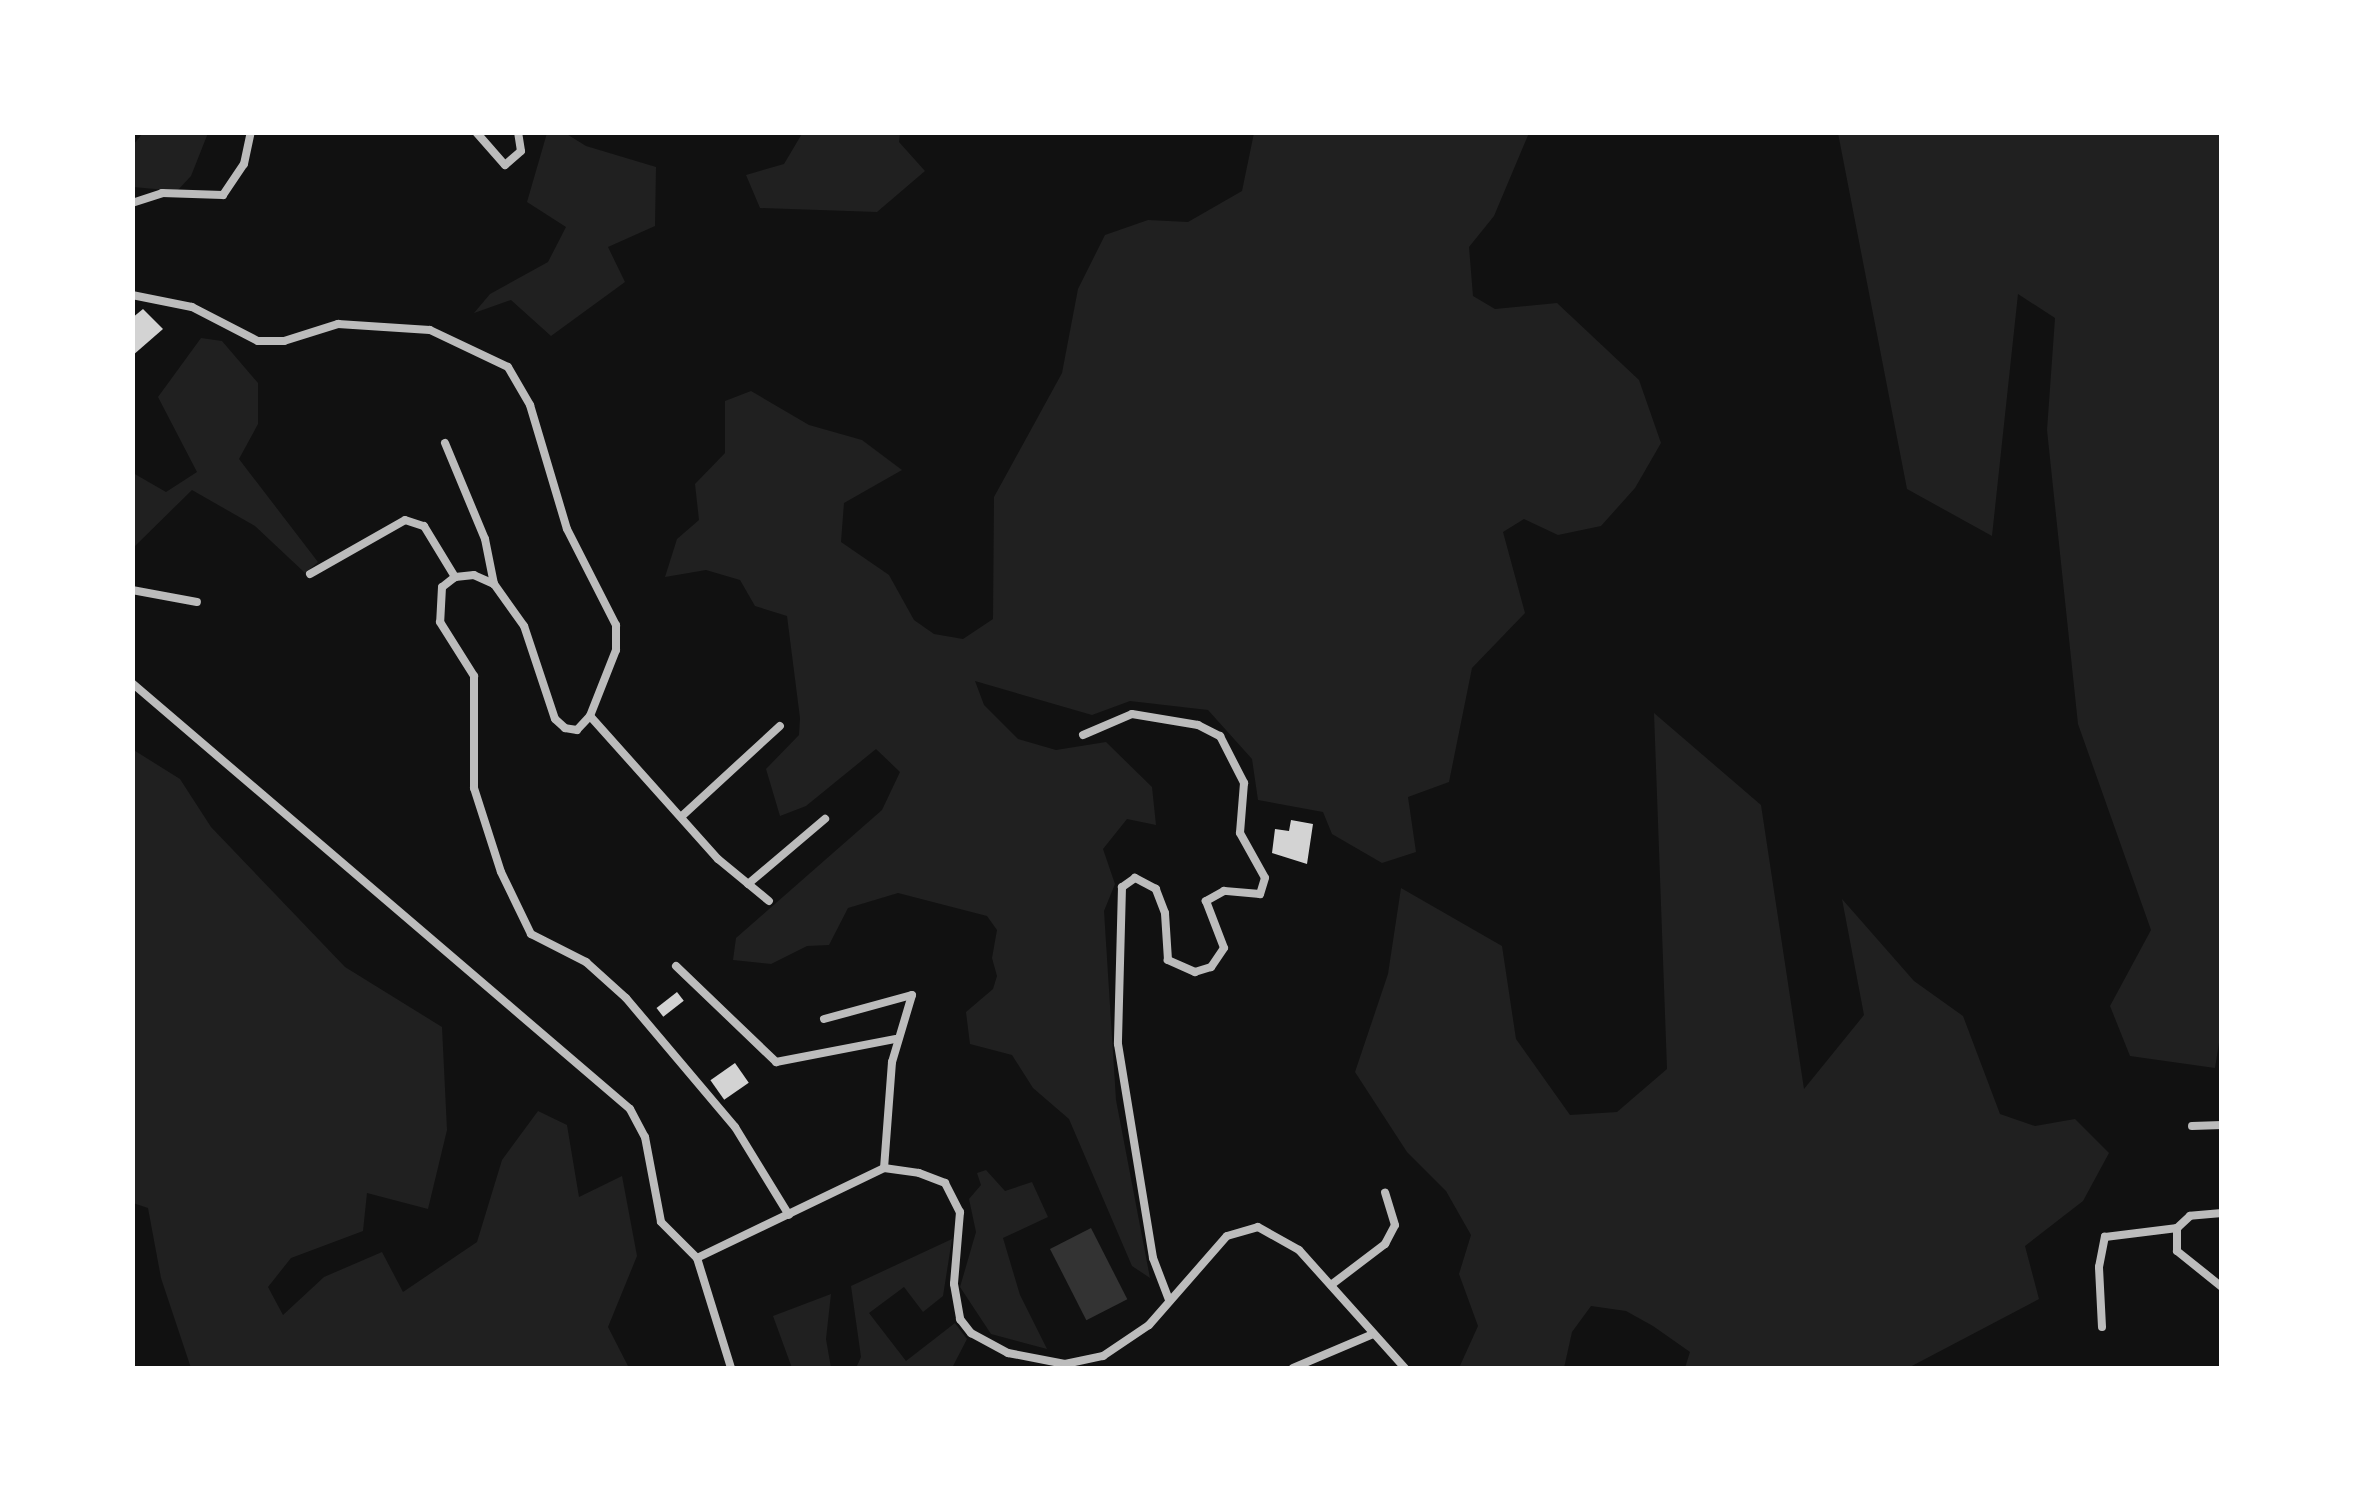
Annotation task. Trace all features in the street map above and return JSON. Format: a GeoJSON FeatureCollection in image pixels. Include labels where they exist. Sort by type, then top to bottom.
{"type":"FeatureCollection","features":[{"type":"Feature","properties":{"kind":"street"},"geometry":{"type":"LineString","coordinates":[[132,203],[162,194],[224,195],[244,164],[251,132]]}},
{"type":"Feature","properties":{"kind":"street"},"geometry":{"type":"LineString","coordinates":[[476,132],[505,165],[521,150],[518,132]]}},
{"type":"Feature","properties":{"kind":"street"},"geometry":{"type":"LineString","coordinates":[[132,294],[192,307],[258,341],[284,341],[338,324],[430,330],[508,367],[530,405],[567,529],[616,625],[616,650],[590,716],[576,730],[555,718],[524,626],[494,584],[485,539],[445,444]]}},
{"type":"Feature","properties":{"kind":"street"},"geometry":{"type":"LineString","coordinates":[[310,574],[405,520],[424,526],[454,577]]}},
{"type":"Feature","properties":{"kind":"street"},"geometry":{"type":"LineString","coordinates":[[454,577],[474,575],[494,584]]}},
{"type":"Feature","properties":{"kind":"street"},"geometry":{"type":"LineString","coordinates":[[454,577],[436,604],[440,622],[474,676],[474,788],[517,914],[531,934],[586,962],[626,998],[735,1127],[789,1215]]}},
{"type":"Feature","properties":{"kind":"street"},"geometry":{"type":"LineString","coordinates":[[132,590],[197,602]]}},
{"type":"Feature","properties":{"kind":"street"},"geometry":{"type":"LineString","coordinates":[[132,682],[630,1109],[645,1136],[662,1222],[697,1258],[731,1368]]}},
{"type":"Feature","properties":{"kind":"street"},"geometry":{"type":"LineString","coordinates":[[1083,735],[1132,714],[1198,725],[1220,736],[1239,766],[1240,833],[1266,888],[1216,892],[1206,901],[1224,948],[1210,967],[1187,972],[1168,960],[1162,901],[1135,878],[1122,886],[1118,1044],[1153,1258],[1169,1300]]}},
{"type":"Feature","properties":{"kind":"street"},"geometry":{"type":"LineString","coordinates":[[590,716],[682,816],[769,901]]}},
{"type":"Feature","properties":{"kind":"street"},"geometry":{"type":"LineString","coordinates":[[682,816],[780,726]]}},
{"type":"Feature","properties":{"kind":"street"},"geometry":{"type":"LineString","coordinates":[[748,884],[825,819]]}},
{"type":"Feature","properties":{"kind":"street"},"geometry":{"type":"LineString","coordinates":[[676,966],[776,1062],[896,1040]]}},
{"type":"Feature","properties":{"kind":"street"},"geometry":{"type":"LineString","coordinates":[[824,1019],[906,993],[912,1007],[896,1040],[884,1168]]}},
{"type":"Feature","properties":{"kind":"street"},"geometry":{"type":"LineString","coordinates":[[2192,1126],[2222,1124]]}},
{"type":"Feature","properties":{"kind":"street"},"geometry":{"type":"LineString","coordinates":[[697,1258],[884,1168],[932,1178],[954,1196],[964,1227],[954,1301],[971,1333],[989,1345],[1038,1361],[1083,1363],[1138,1334],[1228,1236],[1258,1227],[1288,1239],[1405,1368]]}},
{"type":"Feature","properties":{"kind":"street"},"geometry":{"type":"LineString","coordinates":[[1331,1286],[1385,1244],[1395,1225],[1385,1193]]}},
{"type":"Feature","properties":{"kind":"street"},"geometry":{"type":"LineString","coordinates":[[2102,1327],[2099,1267],[2106,1237],[2177,1228],[2190,1216],[2222,1213]]}},
{"type":"Feature","properties":{"kind":"street"},"geometry":{"type":"LineString","coordinates":[[2177,1228],[2183,1261],[2222,1287]]}},
{"type":"Feature","properties":{"kind":"street"},"geometry":{"type":"LineString","coordinates":[[1294,1368],[1373,1334]]}},
{"type":"Feature","properties":{"kind":"shaded area"},"geometry":{"type":"Polygon","coordinates":[[[803,132],[900,133],[899,142],[925,171],[877,212],[760,208],[746,175],[784,164],[803,132]]]}},
{"type":"Feature","properties":{"kind":"shaded area"},"geometry":{"type":"Polygon","coordinates":[[[143,133],[208,133],[191,176],[177,191],[133,187],[133,145],[143,133]]]}},
{"type":"Feature","properties":{"kind":"shaded area"},"geometry":{"type":"Polygon","coordinates":[[[547,133],[565,133],[586,146],[656,167],[655,226],[608,247],[625,282],[551,336],[511,300],[474,313],[490,294],[548,262],[566,227],[527,202],[547,133]]]}},
{"type":"Feature","properties":{"kind":"shaded area"},"geometry":{"type":"Polygon","coordinates":[[[1254,133],[1529,133],[1494,216],[1469,247],[1473,296],[1495,309],[1557,303],[1639,380],[1661,443],[1635,488],[1601,526],[1558,535],[1524,519],[1503,532],[1525,613],[1472,668],[1449,782],[1408,797],[1416,852],[1382,863],[1332,834],[1323,812],[1258,800],[1252,759],[1208,710],[1130,701],[1092,715],[975,681],[984,705],[1018,739],[1056,750],[1106,742],[1152,787],[1156,825],[1127,819],[1103,849],[1115,884],[1104,911],[1116,1100],[1150,1278],[1132,1266],[1069,1119],[1033,1088],[1012,1055],[970,1044],[966,1012],[993,989],[997,976],[992,958],[997,930],[987,916],[898,893],[848,908],[829,945],[807,946],[771,964],[733,960],[736,938],[882,810],[900,772],[876,749],[806,806],[780,816],[766,769],[799,735],[800,718],[787,616],[755,606],[740,580],[706,570],[665,577],[677,539],[699,520],[695,484],[725,453],[725,401],[751,391],[809,425],[862,440],[902,470],[844,503],[841,542],[889,575],[914,620],[934,634],[963,639],[993,619],[994,497],[1062,373],[1078,289],[1105,235],[1148,220],[1188,222],[1242,191],[1254,133]]]}},
{"type":"Feature","properties":{"kind":"shaded area"},"geometry":{"type":"Polygon","coordinates":[[[1838,133],[2221,133],[2222,1024],[2215,1068],[2130,1056],[2110,1006],[2151,930],[2078,724],[2047,430],[2055,318],[2018,294],[1992,536],[1907,489],[1838,133]]]}},
{"type":"Feature","properties":{"kind":"shaded area"},"geometry":{"type":"Polygon","coordinates":[[[201,338],[222,341],[258,383],[258,424],[239,459],[318,562],[305,573],[255,526],[192,490],[133,548],[133,473],[166,492],[197,472],[158,397],[201,338]]]}},
{"type":"Feature","properties":{"kind":"shaded area"},"geometry":{"type":"Polygon","coordinates":[[[1654,713],[1761,805],[1804,1089],[1864,1015],[1842,899],[1914,981],[1963,1016],[2000,1114],[2035,1126],[2075,1119],[2109,1153],[2083,1201],[2025,1246],[2039,1299],[1908,1368],[1685,1368],[1690,1352],[1653,1326],[1626,1311],[1591,1306],[1572,1332],[1564,1368],[1459,1368],[1478,1326],[1459,1274],[1471,1235],[1446,1191],[1407,1152],[1355,1072],[1388,974],[1401,888],[1502,946],[1516,1039],[1570,1115],[1617,1112],[1667,1069],[1654,713]]]}},
{"type":"Feature","properties":{"kind":"shaded area"},"geometry":{"type":"Polygon","coordinates":[[[132,749],[180,779],[211,827],[345,967],[442,1027],[447,1130],[428,1209],[367,1193],[363,1231],[291,1258],[268,1287],[283,1315],[324,1277],[382,1252],[403,1292],[477,1242],[502,1160],[538,1111],[567,1125],[579,1197],[622,1176],[637,1256],[608,1327],[629,1368],[191,1368],[161,1278],[148,1208],[133,1203],[132,749]]]}},
{"type":"Feature","properties":{"kind":"shaded area"},"geometry":{"type":"Polygon","coordinates":[[[986,1170],[1005,1191],[1032,1182],[1048,1217],[1003,1238],[1020,1295],[1047,1349],[991,1334],[960,1287],[976,1232],[969,1199],[981,1185],[977,1173],[986,1170]]]}},
{"type":"Feature","properties":{"kind":"shaded area"},"geometry":{"type":"Polygon","coordinates":[[[1091,1228],[1127,1299],[1086,1320],[1050,1249],[1091,1228]]]}},
{"type":"Feature","properties":{"kind":"shaded area"},"geometry":{"type":"Polygon","coordinates":[[[952,1239],[943,1296],[923,1312],[904,1287],[869,1313],[906,1361],[955,1323],[967,1339],[952,1368],[856,1368],[861,1357],[851,1286],[952,1239]]]}},
{"type":"Feature","properties":{"kind":"shaded area"},"geometry":{"type":"Polygon","coordinates":[[[831,1294],[826,1339],[831,1368],[792,1368],[773,1316],[831,1294]]]}},
{"type":"Feature","properties":{"kind":"building"},"geometry":{"type":"Polygon","coordinates":[[[143,309],[163,329],[132,356],[132,318],[143,309]]]}},
{"type":"Feature","properties":{"kind":"building"},"geometry":{"type":"Polygon","coordinates":[[[1291,820],[1313,824],[1307,864],[1272,853],[1275,829],[1289,831],[1291,820]]]}},
{"type":"Feature","properties":{"kind":"building"},"geometry":{"type":"Polygon","coordinates":[[[677,992],[684,1001],[663,1017],[657,1008],[677,992]]]}},
{"type":"Feature","properties":{"kind":"building"},"geometry":{"type":"Polygon","coordinates":[[[735,1063],[749,1083],[724,1100],[710,1080],[735,1063]]]}}]}
